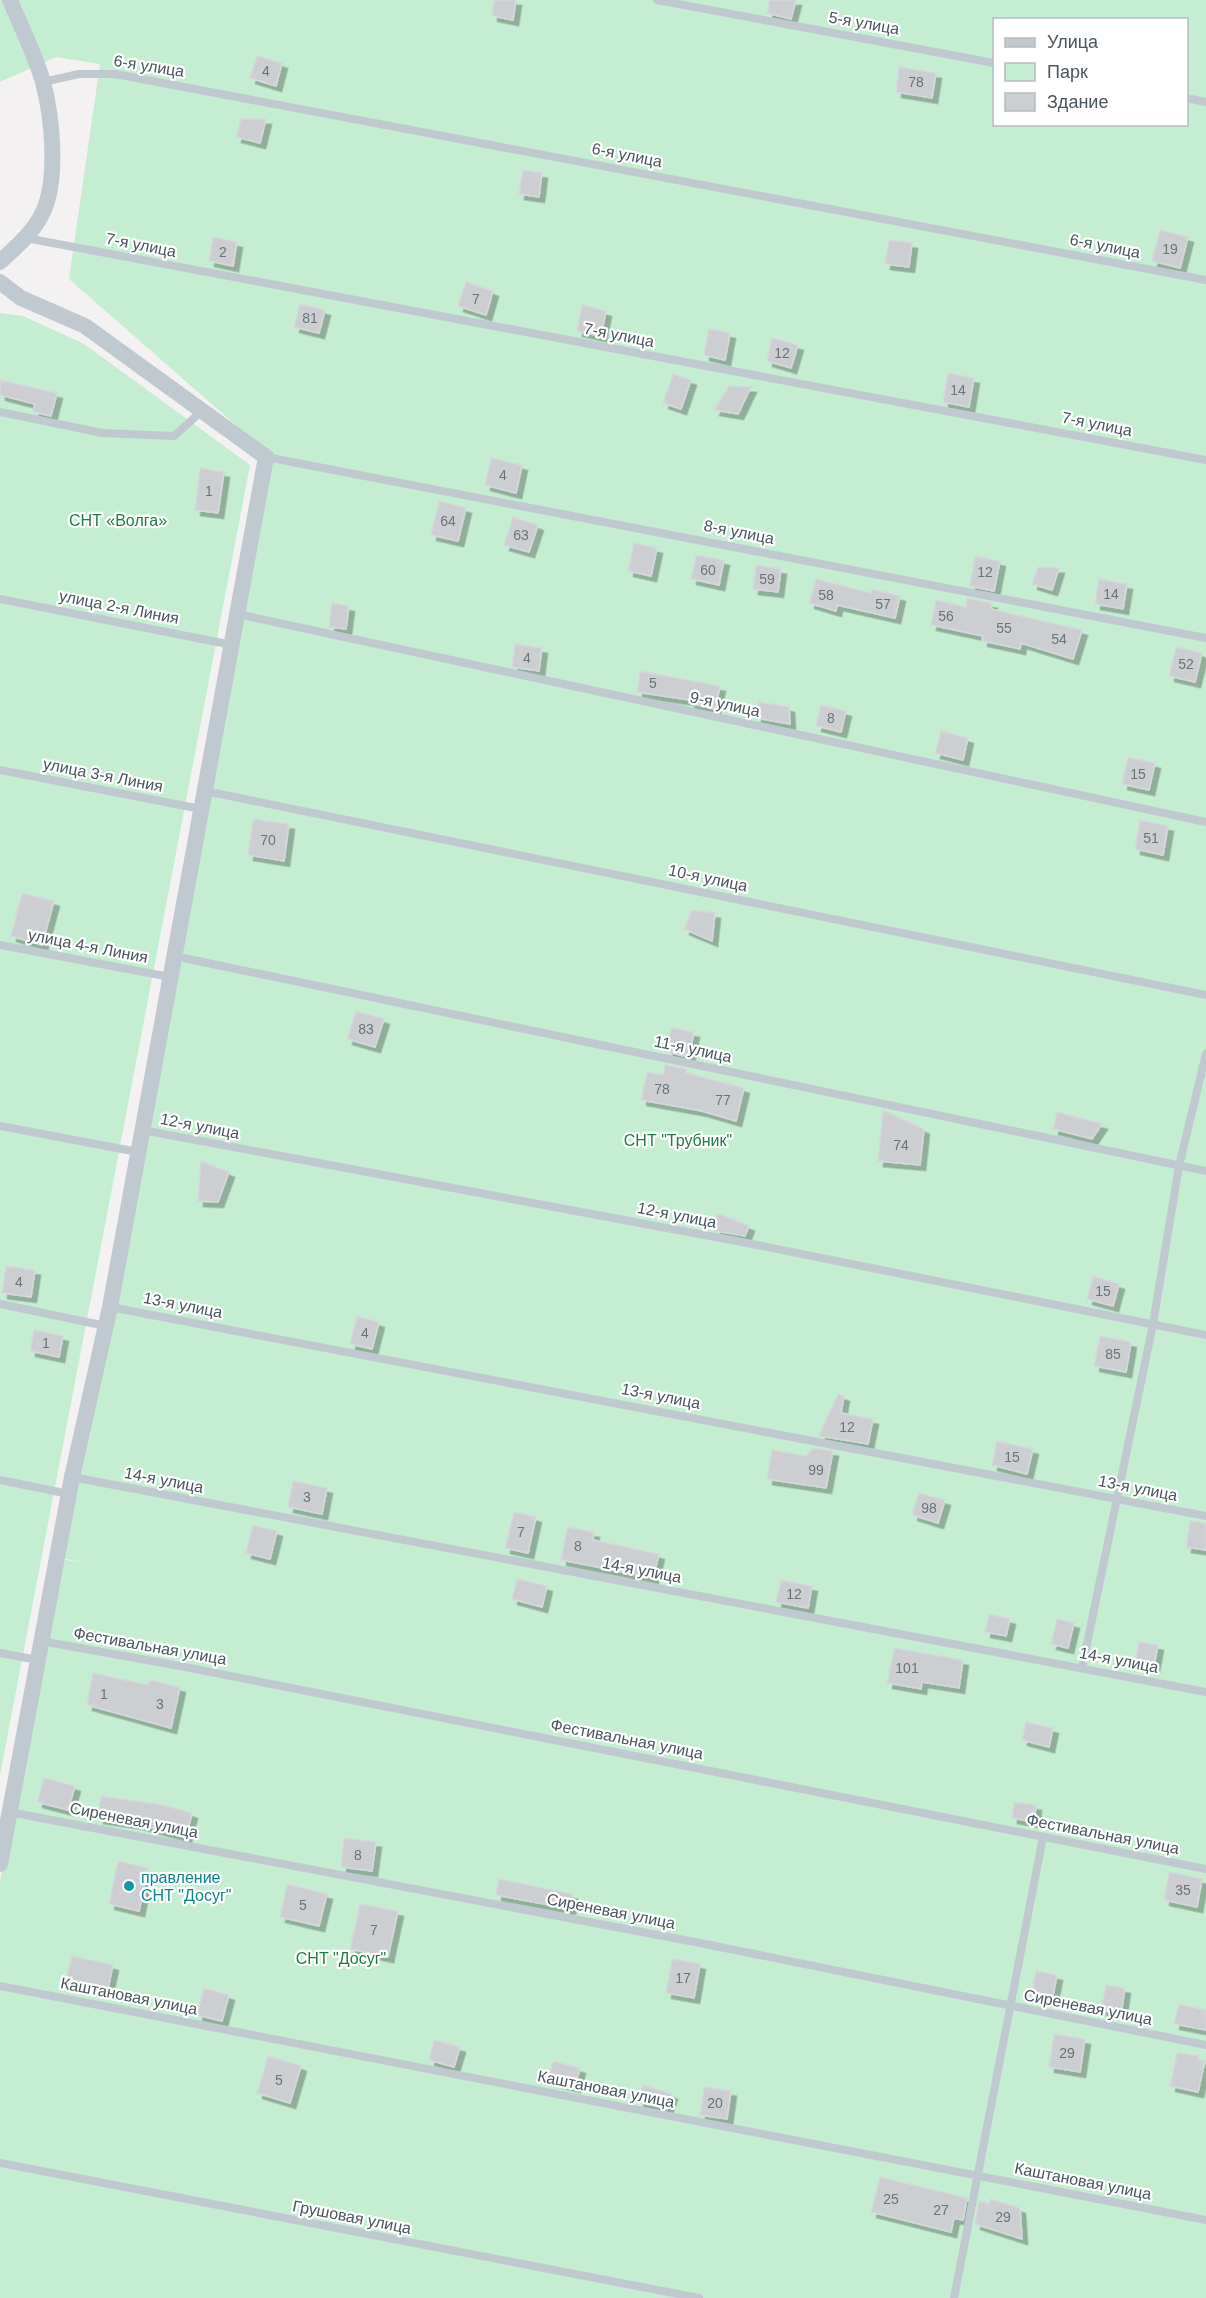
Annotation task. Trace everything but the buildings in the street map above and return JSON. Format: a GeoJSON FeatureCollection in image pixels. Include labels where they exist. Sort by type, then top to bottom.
{"type":"FeatureCollection","features":[{"type":"Feature","properties":{"kind":"street"},"geometry":{"type":"LineString","coordinates":[[0,262],[26,238],[43,213],[50,183],[52,146],[43,82],[10,0]]}},
{"type":"Feature","properties":{"kind":"street"},"geometry":{"type":"LineString","coordinates":[[0,282],[21,298],[85,326],[266,457],[110,1306],[70,1486],[9,1812],[3,1830],[0,1864]]}},
{"type":"Feature","properties":{"kind":"lane","name":"5-я улица"},"geometry":{"type":"LineString","coordinates":[[657,0],[993,63]]}},
{"type":"Feature","properties":{"kind":"lane","name":"6-я улица"},"geometry":{"type":"LineString","coordinates":[[43,82],[79,74],[116,74],[1206,280]]}},
{"type":"Feature","properties":{"kind":"lane"},"geometry":{"type":"LineString","coordinates":[[1188,98],[1206,102]]}},
{"type":"Feature","properties":{"kind":"lane","name":"7-я улица"},"geometry":{"type":"LineString","coordinates":[[26,238],[1206,460]]}},
{"type":"Feature","properties":{"kind":"lane"},"geometry":{"type":"LineString","coordinates":[[0,412],[102,433],[174,436],[202,411]]}},
{"type":"Feature","properties":{"kind":"lane","name":"8-я улица"},"geometry":{"type":"LineString","coordinates":[[266,457],[1206,638]]}},
{"type":"Feature","properties":{"kind":"lane","name":"улица 2-я Линия"},"geometry":{"type":"LineString","coordinates":[[0,599],[232,645]]}},
{"type":"Feature","properties":{"kind":"lane","name":"9-я улица"},"geometry":{"type":"LineString","coordinates":[[237,615],[1206,822]]}},
{"type":"Feature","properties":{"kind":"lane","name":"улица 3-я Линия"},"geometry":{"type":"LineString","coordinates":[[0,770],[201,809]]}},
{"type":"Feature","properties":{"kind":"lane","name":"10-я улица"},"geometry":{"type":"LineString","coordinates":[[205,791],[1206,995]]}},
{"type":"Feature","properties":{"kind":"lane","name":"улица 4-я Линия"},"geometry":{"type":"LineString","coordinates":[[0,945],[170,977]]}},
{"type":"Feature","properties":{"kind":"lane","name":"11-я улица"},"geometry":{"type":"LineString","coordinates":[[174,956],[1206,1171]]}},
{"type":"Feature","properties":{"kind":"lane"},"geometry":{"type":"LineString","coordinates":[[1082,1668],[1153,1324],[1179,1166],[1206,1054]]}},
{"type":"Feature","properties":{"kind":"lane"},"geometry":{"type":"LineString","coordinates":[[0,1126],[138,1152]]}},
{"type":"Feature","properties":{"kind":"lane","name":"12-я улица"},"geometry":{"type":"LineString","coordinates":[[142,1130],[742,1242],[1206,1335]]}},
{"type":"Feature","properties":{"kind":"lane"},"geometry":{"type":"LineString","coordinates":[[0,1304],[106,1326]]}},
{"type":"Feature","properties":{"kind":"lane","name":"13-я улица"},"geometry":{"type":"LineString","coordinates":[[110,1306],[1206,1516]]}},
{"type":"Feature","properties":{"kind":"lane","name":"14-я улица"},"geometry":{"type":"LineString","coordinates":[[0,1480],[70,1486],[1206,1692]]}},
{"type":"Feature","properties":{"kind":"lane","name":"Фестивальная улица"},"geometry":{"type":"LineString","coordinates":[[41,1641],[192,1668],[1206,1869]]}},
{"type":"Feature","properties":{"kind":"lane"},"geometry":{"type":"LineString","coordinates":[[0,1653],[38,1660]]}},
{"type":"Feature","properties":{"kind":"lane","name":"Сиреневая улица"},"geometry":{"type":"LineString","coordinates":[[9,1812],[700,1943],[1206,2045]]}},
{"type":"Feature","properties":{"kind":"lane"},"geometry":{"type":"LineString","coordinates":[[954,2298],[1043,1837]]}},
{"type":"Feature","properties":{"kind":"lane","name":"Каштановая улица"},"geometry":{"type":"LineString","coordinates":[[0,1986],[1206,2220]]}},
{"type":"Feature","properties":{"kind":"lane","name":"Грушовая улица"},"geometry":{"type":"LineString","coordinates":[[0,2163],[699,2298]]}},
{"type":"Feature","properties":{"kind":"green space","name":"СНТ \"Трубник\""},"geometry":{"type":"Polygon","coordinates":[[[0,0],[1206,0],[1206,2298],[0,2298],[0,1882],[60,1559],[90,1564],[61,1558],[271,456],[69,279],[100,64],[56,57],[0,82],[0,0]]]}},
{"type":"Feature","properties":{"kind":"green space","name":"СНТ «Волга»"},"geometry":{"type":"Polygon","coordinates":[[[0,313],[23,316],[84,344],[250,465],[0,1775],[0,313]]]}},
{"type":"Feature","properties":{"kind":"place","name":"правление СНТ \"Досуг\""},"geometry":{"type":"Point","coordinates":[129,1886]}},
{"type":"Feature","properties":{"kind":"park label","name":"СНТ \"Досуг\""},"geometry":{"type":"Point","coordinates":[341,1958]}}]}
